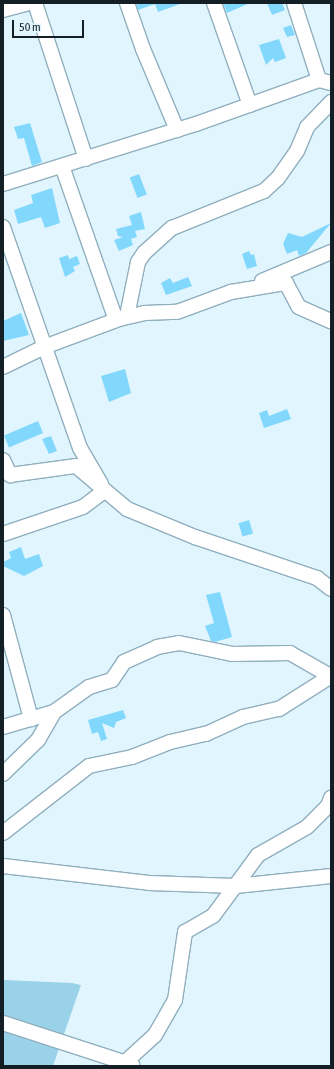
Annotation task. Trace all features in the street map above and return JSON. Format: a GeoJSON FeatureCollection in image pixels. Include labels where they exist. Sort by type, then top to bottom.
{"type":"FeatureCollection","features":[{"type":"Feature","properties":{"kind":"street"},"geometry":{"type":"LineString","coordinates":[[3,10],[29,3]]}},
{"type":"Feature","properties":{"kind":"street"},"geometry":{"type":"LineString","coordinates":[[34,3],[86,159]]}},
{"type":"Feature","properties":{"kind":"street"},"geometry":{"type":"LineString","coordinates":[[127,3],[143,49],[177,130]]}},
{"type":"Feature","properties":{"kind":"street"},"geometry":{"type":"LineString","coordinates":[[214,3],[250,105]]}},
{"type":"Feature","properties":{"kind":"street"},"geometry":{"type":"LineString","coordinates":[[3,184],[177,130],[325,81],[294,3]]}},
{"type":"Feature","properties":{"kind":"street"},"geometry":{"type":"LineString","coordinates":[[121,318],[138,262],[148,248],[172,228],[264,191],[278,178],[297,151],[307,127],[331,102]]}},
{"type":"Feature","properties":{"kind":"street"},"geometry":{"type":"LineString","coordinates":[[62,166],[121,318]]}},
{"type":"Feature","properties":{"kind":"street"},"geometry":{"type":"LineString","coordinates":[[3,227],[80,448],[104,491]]}},
{"type":"Feature","properties":{"kind":"street"},"geometry":{"type":"LineString","coordinates":[[3,358],[121,318],[177,312],[293,270],[331,252]]}},
{"type":"Feature","properties":{"kind":"street"},"geometry":{"type":"LineString","coordinates":[[231,292],[286,283],[299,307],[331,321]]}},
{"type":"Feature","properties":{"kind":"street"},"geometry":{"type":"LineString","coordinates":[[3,367],[44,345]]}},
{"type":"Feature","properties":{"kind":"street"},"geometry":{"type":"LineString","coordinates":[[3,460],[10,475],[76,466],[127,509],[195,537],[317,578],[331,589]]}},
{"type":"Feature","properties":{"kind":"street"},"geometry":{"type":"LineString","coordinates":[[3,534],[83,507],[104,491]]}},
{"type":"Feature","properties":{"kind":"street"},"geometry":{"type":"LineString","coordinates":[[3,614],[31,719]]}},
{"type":"Feature","properties":{"kind":"street"},"geometry":{"type":"LineString","coordinates":[[3,727],[54,712],[89,687],[112,680],[124,662],[157,647],[179,642],[232,654],[290,653],[331,676],[279,709],[243,717],[206,734],[170,742],[132,757],[89,766],[3,833]]}},
{"type":"Feature","properties":{"kind":"street"},"geometry":{"type":"LineString","coordinates":[[3,774],[38,740],[54,712]]}},
{"type":"Feature","properties":{"kind":"street"},"geometry":{"type":"LineString","coordinates":[[3,1023],[126,1065],[155,1035],[175,1000],[185,932],[213,916],[258,854],[307,827],[328,806],[331,798]]}},
{"type":"Feature","properties":{"kind":"street"},"geometry":{"type":"LineString","coordinates":[[3,866],[149,883],[236,886],[331,876]]}},
{"type":"Feature","properties":{"kind":"shaded area"},"geometry":{"type":"Polygon","coordinates":[[[3,980],[72,983],[81,985],[53,1066],[3,1066],[3,980]]]}},
{"type":"Feature","properties":{"kind":"building"},"geometry":{"type":"Polygon","coordinates":[[[136,3],[180,4],[158,12],[155,4],[138,10],[136,3]]]}},
{"type":"Feature","properties":{"kind":"building"},"geometry":{"type":"Polygon","coordinates":[[[223,3],[250,3],[227,13],[223,3]]]}},
{"type":"Feature","properties":{"kind":"building"},"geometry":{"type":"Polygon","coordinates":[[[267,3],[282,3],[285,10],[272,15],[267,3]]]}},
{"type":"Feature","properties":{"kind":"building"},"geometry":{"type":"Polygon","coordinates":[[[291,25],[295,35],[287,37],[283,28],[291,25]]]}},
{"type":"Feature","properties":{"kind":"building"},"geometry":{"type":"Polygon","coordinates":[[[279,39],[286,58],[275,62],[273,58],[266,65],[259,45],[279,39]]]}},
{"type":"Feature","properties":{"kind":"building"},"geometry":{"type":"Polygon","coordinates":[[[30,123],[42,162],[32,166],[24,138],[18,139],[14,127],[30,123]]]}},
{"type":"Feature","properties":{"kind":"building"},"geometry":{"type":"Polygon","coordinates":[[[139,174],[147,195],[138,198],[130,178],[139,174]]]}},
{"type":"Feature","properties":{"kind":"building"},"geometry":{"type":"Polygon","coordinates":[[[52,188],[60,223],[45,228],[41,217],[18,224],[14,210],[33,203],[31,195],[52,188]]]}},
{"type":"Feature","properties":{"kind":"building"},"geometry":{"type":"Polygon","coordinates":[[[141,212],[145,229],[135,231],[137,237],[131,239],[133,245],[119,251],[114,240],[123,237],[118,236],[116,229],[132,225],[129,216],[141,212]]]}},
{"type":"Feature","properties":{"kind":"building"},"geometry":{"type":"Polygon","coordinates":[[[331,223],[306,253],[299,256],[297,250],[287,254],[283,244],[288,233],[302,237],[331,223]]]}},
{"type":"Feature","properties":{"kind":"building"},"geometry":{"type":"Polygon","coordinates":[[[249,251],[251,255],[254,254],[257,266],[247,269],[242,254],[249,251]]]}},
{"type":"Feature","properties":{"kind":"building"},"geometry":{"type":"Polygon","coordinates":[[[68,255],[69,259],[77,256],[80,264],[73,267],[75,271],[65,277],[59,258],[68,255]]]}},
{"type":"Feature","properties":{"kind":"building"},"geometry":{"type":"Polygon","coordinates":[[[188,277],[192,286],[166,295],[161,283],[170,278],[173,283],[188,277]]]}},
{"type":"Feature","properties":{"kind":"building"},"geometry":{"type":"Polygon","coordinates":[[[21,313],[29,335],[3,341],[3,321],[21,313]]]}},
{"type":"Feature","properties":{"kind":"building"},"geometry":{"type":"Polygon","coordinates":[[[125,369],[131,393],[109,402],[101,376],[125,369]]]}},
{"type":"Feature","properties":{"kind":"building"},"geometry":{"type":"Polygon","coordinates":[[[287,409],[291,419],[264,428],[259,413],[267,410],[269,416],[287,409]]]}},
{"type":"Feature","properties":{"kind":"building"},"geometry":{"type":"Polygon","coordinates":[[[38,421],[43,433],[9,447],[4,435],[38,421]]]}},
{"type":"Feature","properties":{"kind":"building"},"geometry":{"type":"Polygon","coordinates":[[[51,436],[57,451],[49,454],[42,439],[51,436]]]}},
{"type":"Feature","properties":{"kind":"building"},"geometry":{"type":"Polygon","coordinates":[[[249,520],[253,533],[243,537],[238,523],[249,520]]]}},
{"type":"Feature","properties":{"kind":"building"},"geometry":{"type":"Polygon","coordinates":[[[21,547],[25,559],[39,554],[43,566],[24,576],[3,566],[3,562],[11,558],[9,552],[21,547]]]}},
{"type":"Feature","properties":{"kind":"building"},"geometry":{"type":"Polygon","coordinates":[[[220,592],[232,637],[215,642],[211,641],[205,626],[214,623],[206,595],[220,592]]]}},
{"type":"Feature","properties":{"kind":"building"},"geometry":{"type":"Polygon","coordinates":[[[123,710],[126,718],[116,722],[114,728],[102,723],[107,739],[101,741],[98,732],[92,734],[88,720],[123,710]]]}}]}
